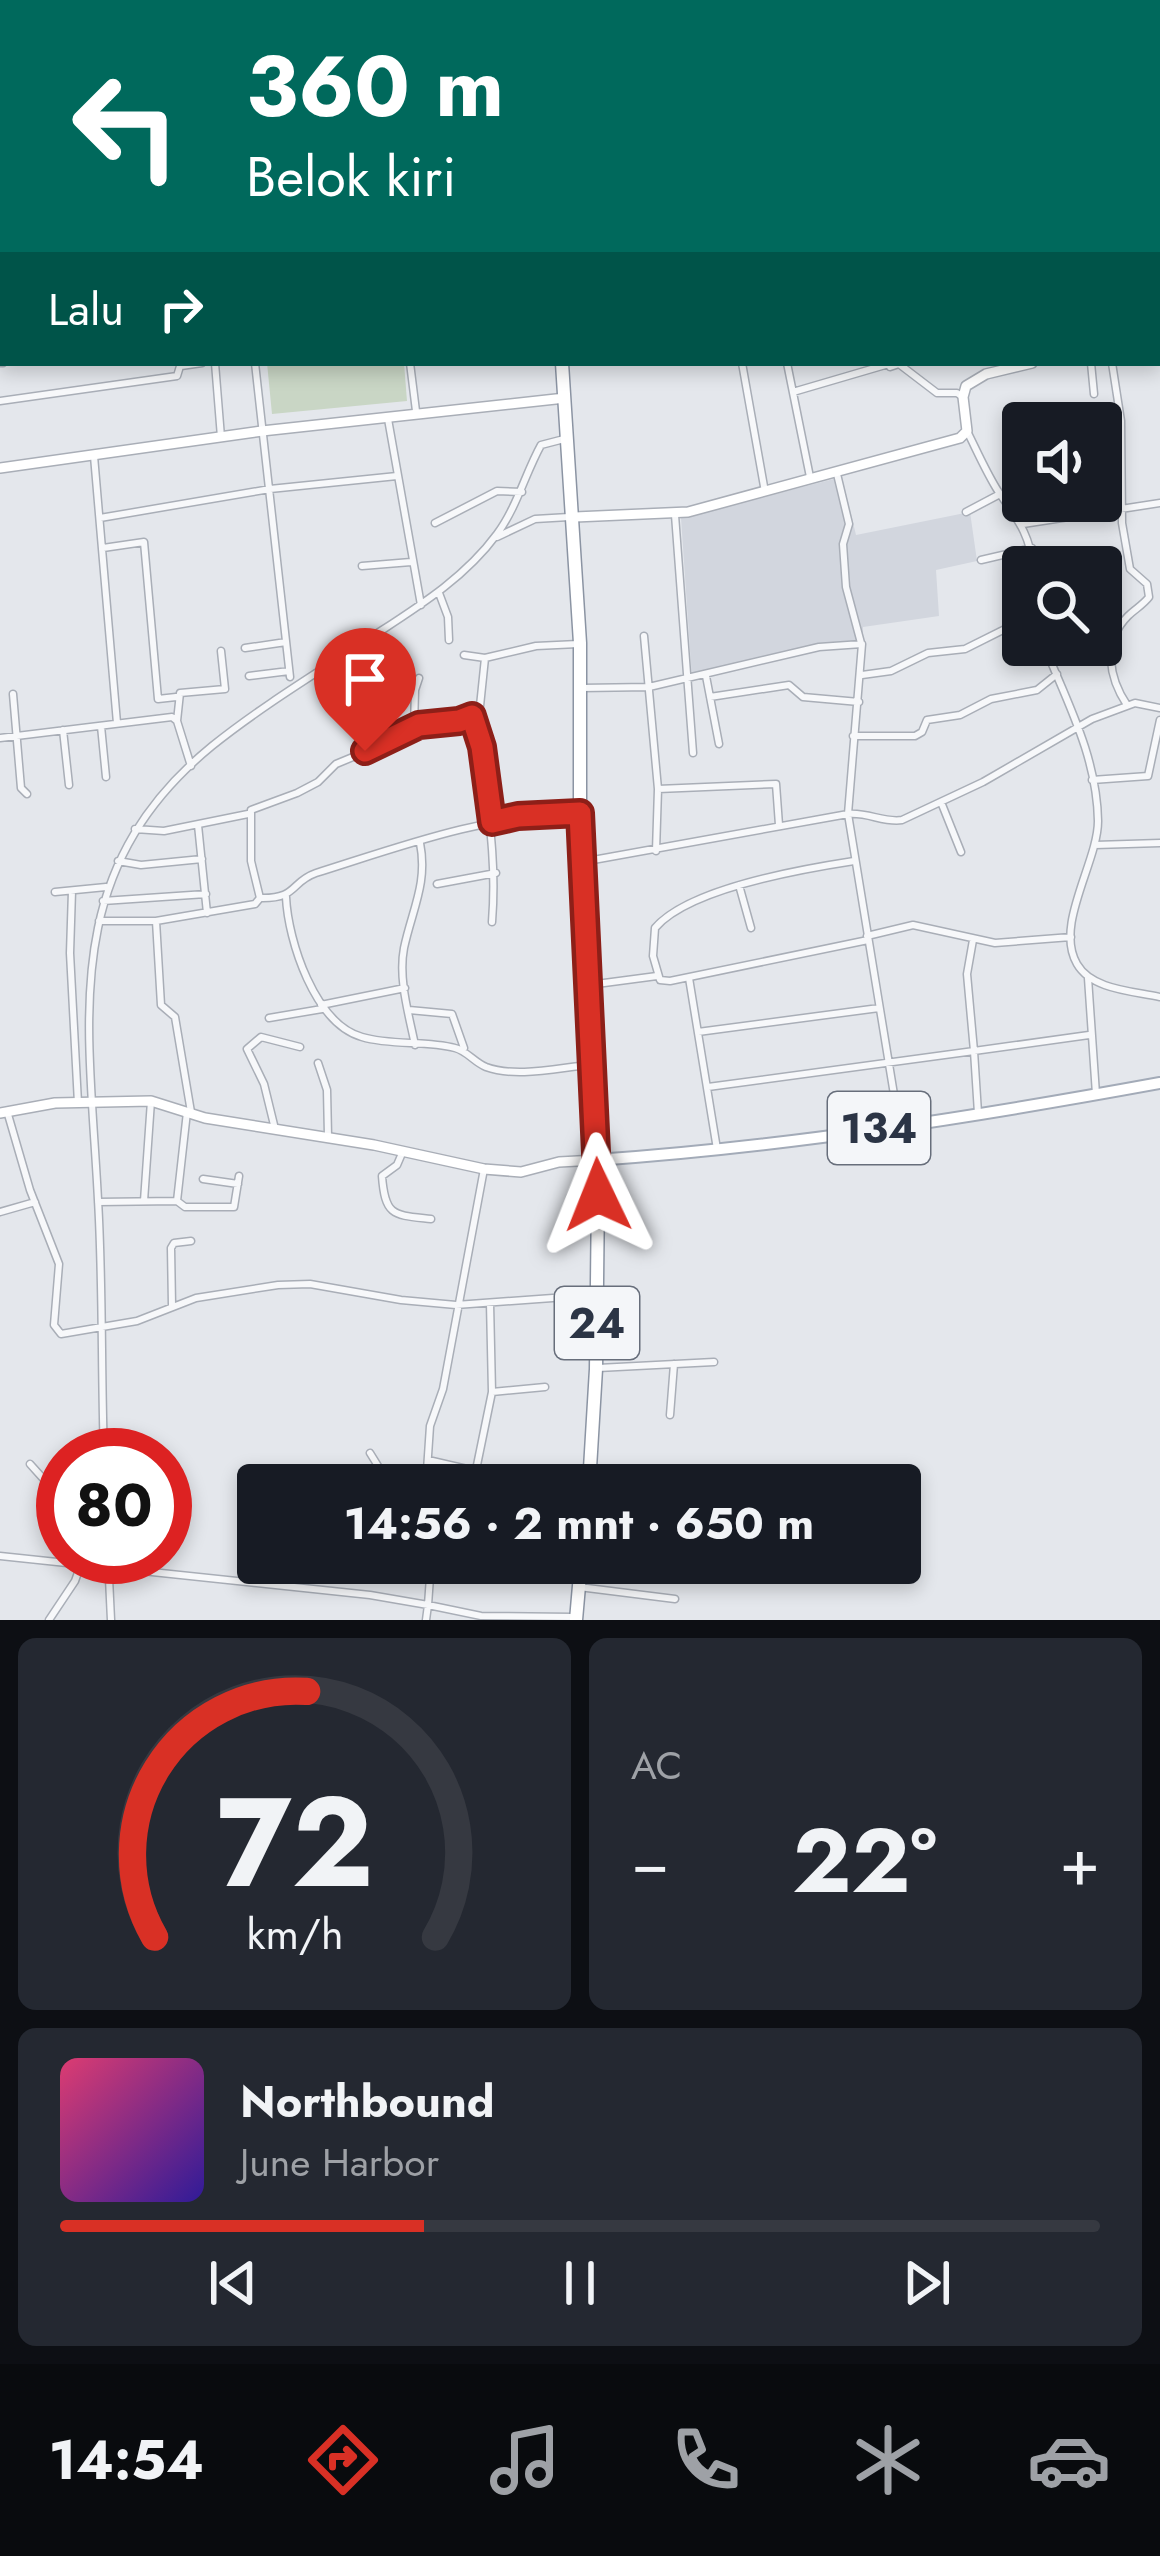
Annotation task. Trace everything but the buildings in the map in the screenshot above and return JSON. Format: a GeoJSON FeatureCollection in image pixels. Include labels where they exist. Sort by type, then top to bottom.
{"type":"FeatureCollection","features":[{"type":"Feature","properties":{"kind":"highway","name":"24"},"geometry":{"type":"LineString","coordinates":[[562,366],[575,518],[580,862],[596,1160],[596,1369],[590,1464]]}},
{"type":"Feature","properties":{"kind":"highway"},"geometry":{"type":"LineString","coordinates":[[576,1618],[579,1584]]}},
{"type":"Feature","properties":{"kind":"main road"},"geometry":{"type":"LineString","coordinates":[[575,518],[675,515],[960,438],[967,431],[963,397],[970,382],[1022,366]]}},
{"type":"Feature","properties":{"kind":"main road"},"geometry":{"type":"LineString","coordinates":[[0,468],[262,430],[565,398]]}},
{"type":"Feature","properties":{"kind":"main road","name":"134"},"geometry":{"type":"LineString","coordinates":[[596,1160],[899,1125],[1160,1083]]}},
{"type":"Feature","properties":{"kind":"main road"},"geometry":{"type":"LineString","coordinates":[[4,1112],[78,1102],[151,1101],[189,1113],[484,1169],[521,1172],[559,1162],[596,1160]]}},
{"type":"Feature","properties":{"kind":"street"},"geometry":{"type":"LineString","coordinates":[[0,401],[177,376],[180,366]]}},
{"type":"Feature","properties":{"kind":"street"},"geometry":{"type":"LineString","coordinates":[[215,366],[221,437]]}},
{"type":"Feature","properties":{"kind":"street"},"geometry":{"type":"LineString","coordinates":[[249,676],[290,674],[255,366]]}},
{"type":"Feature","properties":{"kind":"street"},"geometry":{"type":"LineString","coordinates":[[410,366],[416,412]]}},
{"type":"Feature","properties":{"kind":"street"},"geometry":{"type":"LineString","coordinates":[[743,366],[765,492]]}},
{"type":"Feature","properties":{"kind":"street"},"geometry":{"type":"LineString","coordinates":[[789,366],[811,480]]}},
{"type":"Feature","properties":{"kind":"street"},"geometry":{"type":"LineString","coordinates":[[793,392],[887,366]]}},
{"type":"Feature","properties":{"kind":"street"},"geometry":{"type":"LineString","coordinates":[[903,366],[937,393],[963,397]]}},
{"type":"Feature","properties":{"kind":"street"},"geometry":{"type":"LineString","coordinates":[[1090,366],[1094,394]]}},
{"type":"Feature","properties":{"kind":"street"},"geometry":{"type":"LineString","coordinates":[[1112,366],[1117,402]]}},
{"type":"Feature","properties":{"kind":"street"},"geometry":{"type":"LineString","coordinates":[[388,415],[421,605]]}},
{"type":"Feature","properties":{"kind":"street"},"geometry":{"type":"LineString","coordinates":[[967,431],[1000,494],[1023,524],[1030,546]]}},
{"type":"Feature","properties":{"kind":"street"},"geometry":{"type":"LineString","coordinates":[[104,1428],[90,980],[106,887],[118,861],[160,795],[191,766],[264,709],[439,593],[494,538],[522,493],[539,448],[568,438]]}},
{"type":"Feature","properties":{"kind":"street"},"geometry":{"type":"LineString","coordinates":[[94,456],[117,723]]}},
{"type":"Feature","properties":{"kind":"street"},"geometry":{"type":"LineString","coordinates":[[837,474],[849,524],[843,544],[846,587],[861,643],[848,814],[899,1125]]}},
{"type":"Feature","properties":{"kind":"street"},"geometry":{"type":"LineString","coordinates":[[100,518],[270,489],[397,476]]}},
{"type":"Feature","properties":{"kind":"street"},"geometry":{"type":"LineString","coordinates":[[435,523],[497,491],[522,493]]}},
{"type":"Feature","properties":{"kind":"street"},"geometry":{"type":"LineString","coordinates":[[966,512],[1000,494]]}},
{"type":"Feature","properties":{"kind":"street"},"geometry":{"type":"LineString","coordinates":[[1122,512],[1160,503]]}},
{"type":"Feature","properties":{"kind":"street"},"geometry":{"type":"LineString","coordinates":[[675,515],[693,753]]}},
{"type":"Feature","properties":{"kind":"street"},"geometry":{"type":"LineString","coordinates":[[494,538],[535,518],[575,518]]}},
{"type":"Feature","properties":{"kind":"street"},"geometry":{"type":"LineString","coordinates":[[1122,518],[1130,569],[1147,584],[1149,597],[1123,622],[1113,645],[1112,682],[1127,705]]}},
{"type":"Feature","properties":{"kind":"street"},"geometry":{"type":"LineString","coordinates":[[1023,524],[1032,522]]}},
{"type":"Feature","properties":{"kind":"street"},"geometry":{"type":"LineString","coordinates":[[103,548],[144,542],[158,699],[176,698]]}},
{"type":"Feature","properties":{"kind":"street"},"geometry":{"type":"LineString","coordinates":[[981,560],[1002,555]]}},
{"type":"Feature","properties":{"kind":"street"},"geometry":{"type":"LineString","coordinates":[[362,566],[411,562]]}},
{"type":"Feature","properties":{"kind":"street"},"geometry":{"type":"LineString","coordinates":[[439,593],[446,603],[449,640]]}},
{"type":"Feature","properties":{"kind":"street"},"geometry":{"type":"LineString","coordinates":[[862,675],[891,670],[928,653],[965,650],[1002,631]]}},
{"type":"Feature","properties":{"kind":"street"},"geometry":{"type":"LineString","coordinates":[[644,636],[658,789],[656,851]]}},
{"type":"Feature","properties":{"kind":"street"},"geometry":{"type":"LineString","coordinates":[[245,648],[286,642]]}},
{"type":"Feature","properties":{"kind":"street"},"geometry":{"type":"LineString","coordinates":[[580,688],[650,687],[819,647],[861,643]]}},
{"type":"Feature","properties":{"kind":"street"},"geometry":{"type":"LineString","coordinates":[[464,656],[485,658],[536,646],[580,644]]}},
{"type":"Feature","properties":{"kind":"street"},"geometry":{"type":"LineString","coordinates":[[191,766],[177,721],[180,693],[225,689],[221,651]]}},
{"type":"Feature","properties":{"kind":"street"},"geometry":{"type":"LineString","coordinates":[[135,830],[164,831],[248,814],[318,782],[336,764],[414,727],[472,716],[480,706],[485,658]]}},
{"type":"Feature","properties":{"kind":"street"},"geometry":{"type":"LineString","coordinates":[[1053,666],[1079,725],[1098,818],[1071,938],[1075,961],[1088,978],[1096,1095]]}},
{"type":"Feature","properties":{"kind":"street"},"geometry":{"type":"LineString","coordinates":[[853,736],[915,736],[927,720],[960,715],[991,700],[1037,690],[1057,674]]}},
{"type":"Feature","properties":{"kind":"street"},"geometry":{"type":"LineString","coordinates":[[706,676],[719,744]]}},
{"type":"Feature","properties":{"kind":"street"},"geometry":{"type":"LineString","coordinates":[[414,727],[419,678]]}},
{"type":"Feature","properties":{"kind":"street"},"geometry":{"type":"LineString","coordinates":[[710,697],[789,685],[803,697],[859,702]]}},
{"type":"Feature","properties":{"kind":"street"},"geometry":{"type":"LineString","coordinates":[[13,694],[21,788],[27,794]]}},
{"type":"Feature","properties":{"kind":"street"},"geometry":{"type":"LineString","coordinates":[[580,862],[848,814],[868,812],[896,821],[941,802],[1079,725],[1127,705],[1142,702],[1160,708]]}},
{"type":"Feature","properties":{"kind":"street"},"geometry":{"type":"LineString","coordinates":[[472,716],[482,747],[492,822],[496,874],[492,922]]}},
{"type":"Feature","properties":{"kind":"street"},"geometry":{"type":"LineString","coordinates":[[0,738],[166,717],[177,721]]}},
{"type":"Feature","properties":{"kind":"street"},"geometry":{"type":"LineString","coordinates":[[1148,776],[1160,721]]}},
{"type":"Feature","properties":{"kind":"street"},"geometry":{"type":"LineString","coordinates":[[101,725],[106,777]]}},
{"type":"Feature","properties":{"kind":"street"},"geometry":{"type":"LineString","coordinates":[[63,730],[69,785]]}},
{"type":"Feature","properties":{"kind":"street"},"geometry":{"type":"LineString","coordinates":[[1092,780],[1160,776]]}},
{"type":"Feature","properties":{"kind":"street"},"geometry":{"type":"LineString","coordinates":[[658,789],[776,784],[779,825]]}},
{"type":"Feature","properties":{"kind":"street"},"geometry":{"type":"LineString","coordinates":[[941,802],[962,852]]}},
{"type":"Feature","properties":{"kind":"street"},"geometry":{"type":"LineString","coordinates":[[99,921],[156,921],[255,904],[260,898],[286,896],[315,873],[453,828],[518,816],[580,813]]}},
{"type":"Feature","properties":{"kind":"street"},"geometry":{"type":"LineString","coordinates":[[248,814],[254,885],[260,898]]}},
{"type":"Feature","properties":{"kind":"street"},"geometry":{"type":"LineString","coordinates":[[198,825],[208,913]]}},
{"type":"Feature","properties":{"kind":"street"},"geometry":{"type":"LineString","coordinates":[[415,1045],[404,949],[424,873],[420,842]]}},
{"type":"Feature","properties":{"kind":"street"},"geometry":{"type":"LineString","coordinates":[[1095,845],[1160,843]]}},
{"type":"Feature","properties":{"kind":"street"},"geometry":{"type":"LineString","coordinates":[[118,861],[141,865],[202,859]]}},
{"type":"Feature","properties":{"kind":"street"},"geometry":{"type":"LineString","coordinates":[[657,976],[652,938],[659,922],[739,885],[854,861]]}},
{"type":"Feature","properties":{"kind":"street"},"geometry":{"type":"LineString","coordinates":[[436,884],[496,874]]}},
{"type":"Feature","properties":{"kind":"street"},"geometry":{"type":"LineString","coordinates":[[739,885],[752,928]]}},
{"type":"Feature","properties":{"kind":"street"},"geometry":{"type":"LineString","coordinates":[[55,892],[106,887]]}},
{"type":"Feature","properties":{"kind":"street"},"geometry":{"type":"LineString","coordinates":[[72,891],[70,953],[78,1102]]}},
{"type":"Feature","properties":{"kind":"street"},"geometry":{"type":"LineString","coordinates":[[103,901],[206,894]]}},
{"type":"Feature","properties":{"kind":"street"},"geometry":{"type":"LineString","coordinates":[[286,896],[292,941],[321,1007],[336,1023],[359,1037],[465,1052]]}},
{"type":"Feature","properties":{"kind":"street"},"geometry":{"type":"LineString","coordinates":[[156,921],[161,1005],[175,1018],[189,1113],[177,1201]]}},
{"type":"Feature","properties":{"kind":"street"},"geometry":{"type":"LineString","coordinates":[[587,986],[657,976],[664,981],[689,978],[913,925],[995,943],[1071,938]]}},
{"type":"Feature","properties":{"kind":"street"},"geometry":{"type":"LineString","coordinates":[[973,940],[968,974],[978,1113]]}},
{"type":"Feature","properties":{"kind":"street"},"geometry":{"type":"LineString","coordinates":[[689,978],[717,1149]]}},
{"type":"Feature","properties":{"kind":"street"},"geometry":{"type":"LineString","coordinates":[[1088,978],[1160,997]]}},
{"type":"Feature","properties":{"kind":"street"},"geometry":{"type":"LineString","coordinates":[[269,1018],[405,988]]}},
{"type":"Feature","properties":{"kind":"street"},"geometry":{"type":"LineString","coordinates":[[698,1032],[879,1008]]}},
{"type":"Feature","properties":{"kind":"street"},"geometry":{"type":"LineString","coordinates":[[409,1010],[452,1014],[465,1052],[493,1070],[590,1065]]}},
{"type":"Feature","properties":{"kind":"street"},"geometry":{"type":"LineString","coordinates":[[708,1087],[1089,1034]]}},
{"type":"Feature","properties":{"kind":"street"},"geometry":{"type":"LineString","coordinates":[[275,1130],[264,1084],[247,1049],[261,1037],[300,1047]]}},
{"type":"Feature","properties":{"kind":"street"},"geometry":{"type":"LineString","coordinates":[[318,1063],[327,1090],[328,1138]]}},
{"type":"Feature","properties":{"kind":"street"},"geometry":{"type":"LineString","coordinates":[[144,1201],[151,1101]]}},
{"type":"Feature","properties":{"kind":"street"},"geometry":{"type":"LineString","coordinates":[[4,1112],[59,1264],[55,1330],[64,1335],[137,1321],[172,1305],[278,1285],[310,1284],[456,1305],[597,1295]]}},
{"type":"Feature","properties":{"kind":"street"},"geometry":{"type":"LineString","coordinates":[[403,1150],[397,1166],[382,1176],[390,1210],[395,1215],[431,1219]]}},
{"type":"Feature","properties":{"kind":"street"},"geometry":{"type":"LineString","coordinates":[[428,1464],[430,1426],[443,1389],[484,1169]]}},
{"type":"Feature","properties":{"kind":"street"},"geometry":{"type":"LineString","coordinates":[[98,1202],[177,1201],[185,1207],[234,1208],[238,1180],[202,1179]]}},
{"type":"Feature","properties":{"kind":"street"},"geometry":{"type":"LineString","coordinates":[[0,1213],[35,1202]]}},
{"type":"Feature","properties":{"kind":"street"},"geometry":{"type":"LineString","coordinates":[[172,1305],[172,1248],[174,1243],[191,1241]]}},
{"type":"Feature","properties":{"kind":"street"},"geometry":{"type":"LineString","coordinates":[[477,1464],[493,1392],[490,1303]]}},
{"type":"Feature","properties":{"kind":"street"},"geometry":{"type":"LineString","coordinates":[[596,1369],[714,1362]]}},
{"type":"Feature","properties":{"kind":"street"},"geometry":{"type":"LineString","coordinates":[[670,1415],[674,1364]]}},
{"type":"Feature","properties":{"kind":"street"},"geometry":{"type":"LineString","coordinates":[[493,1392],[545,1387]]}},
{"type":"Feature","properties":{"kind":"street"},"geometry":{"type":"LineString","coordinates":[[370,1453],[377,1464]]}},
{"type":"Feature","properties":{"kind":"street"},"geometry":{"type":"LineString","coordinates":[[428,1460],[447,1464]]}},
{"type":"Feature","properties":{"kind":"street"},"geometry":{"type":"LineString","coordinates":[[30,1464],[36,1471]]}},
{"type":"Feature","properties":{"kind":"street"},"geometry":{"type":"LineString","coordinates":[[0,1556],[36,1558]]}},
{"type":"Feature","properties":{"kind":"street"},"geometry":{"type":"LineString","coordinates":[[192,1575],[305,1586],[492,1617],[576,1618]]}},
{"type":"Feature","properties":{"kind":"street"},"geometry":{"type":"LineString","coordinates":[[49,1620],[73,1584]]}},
{"type":"Feature","properties":{"kind":"street"},"geometry":{"type":"LineString","coordinates":[[110,1584],[111,1620]]}},
{"type":"Feature","properties":{"kind":"street"},"geometry":{"type":"LineString","coordinates":[[426,1620],[430,1584]]}},
{"type":"Feature","properties":{"kind":"street"},"geometry":{"type":"LineString","coordinates":[[579,1587],[675,1599]]}},
{"type":"Feature","properties":{"kind":"shaded area"},"geometry":{"type":"Polygon","coordinates":[[[842,477],[856,535],[970,512],[977,561],[936,570],[939,616],[863,627],[863,640],[818,644],[692,679],[681,518],[842,477]]]}},
{"type":"Feature","properties":{"kind":"green space"},"geometry":{"type":"Polygon","coordinates":[[[267,366],[404,366],[407,401],[272,414],[267,366]]]}},
{"type":"Feature","properties":{"kind":"route"},"geometry":{"type":"LineString","coordinates":[[365,751],[419,725],[472,716],[482,747],[492,822],[580,813],[598,1195]]}}]}
